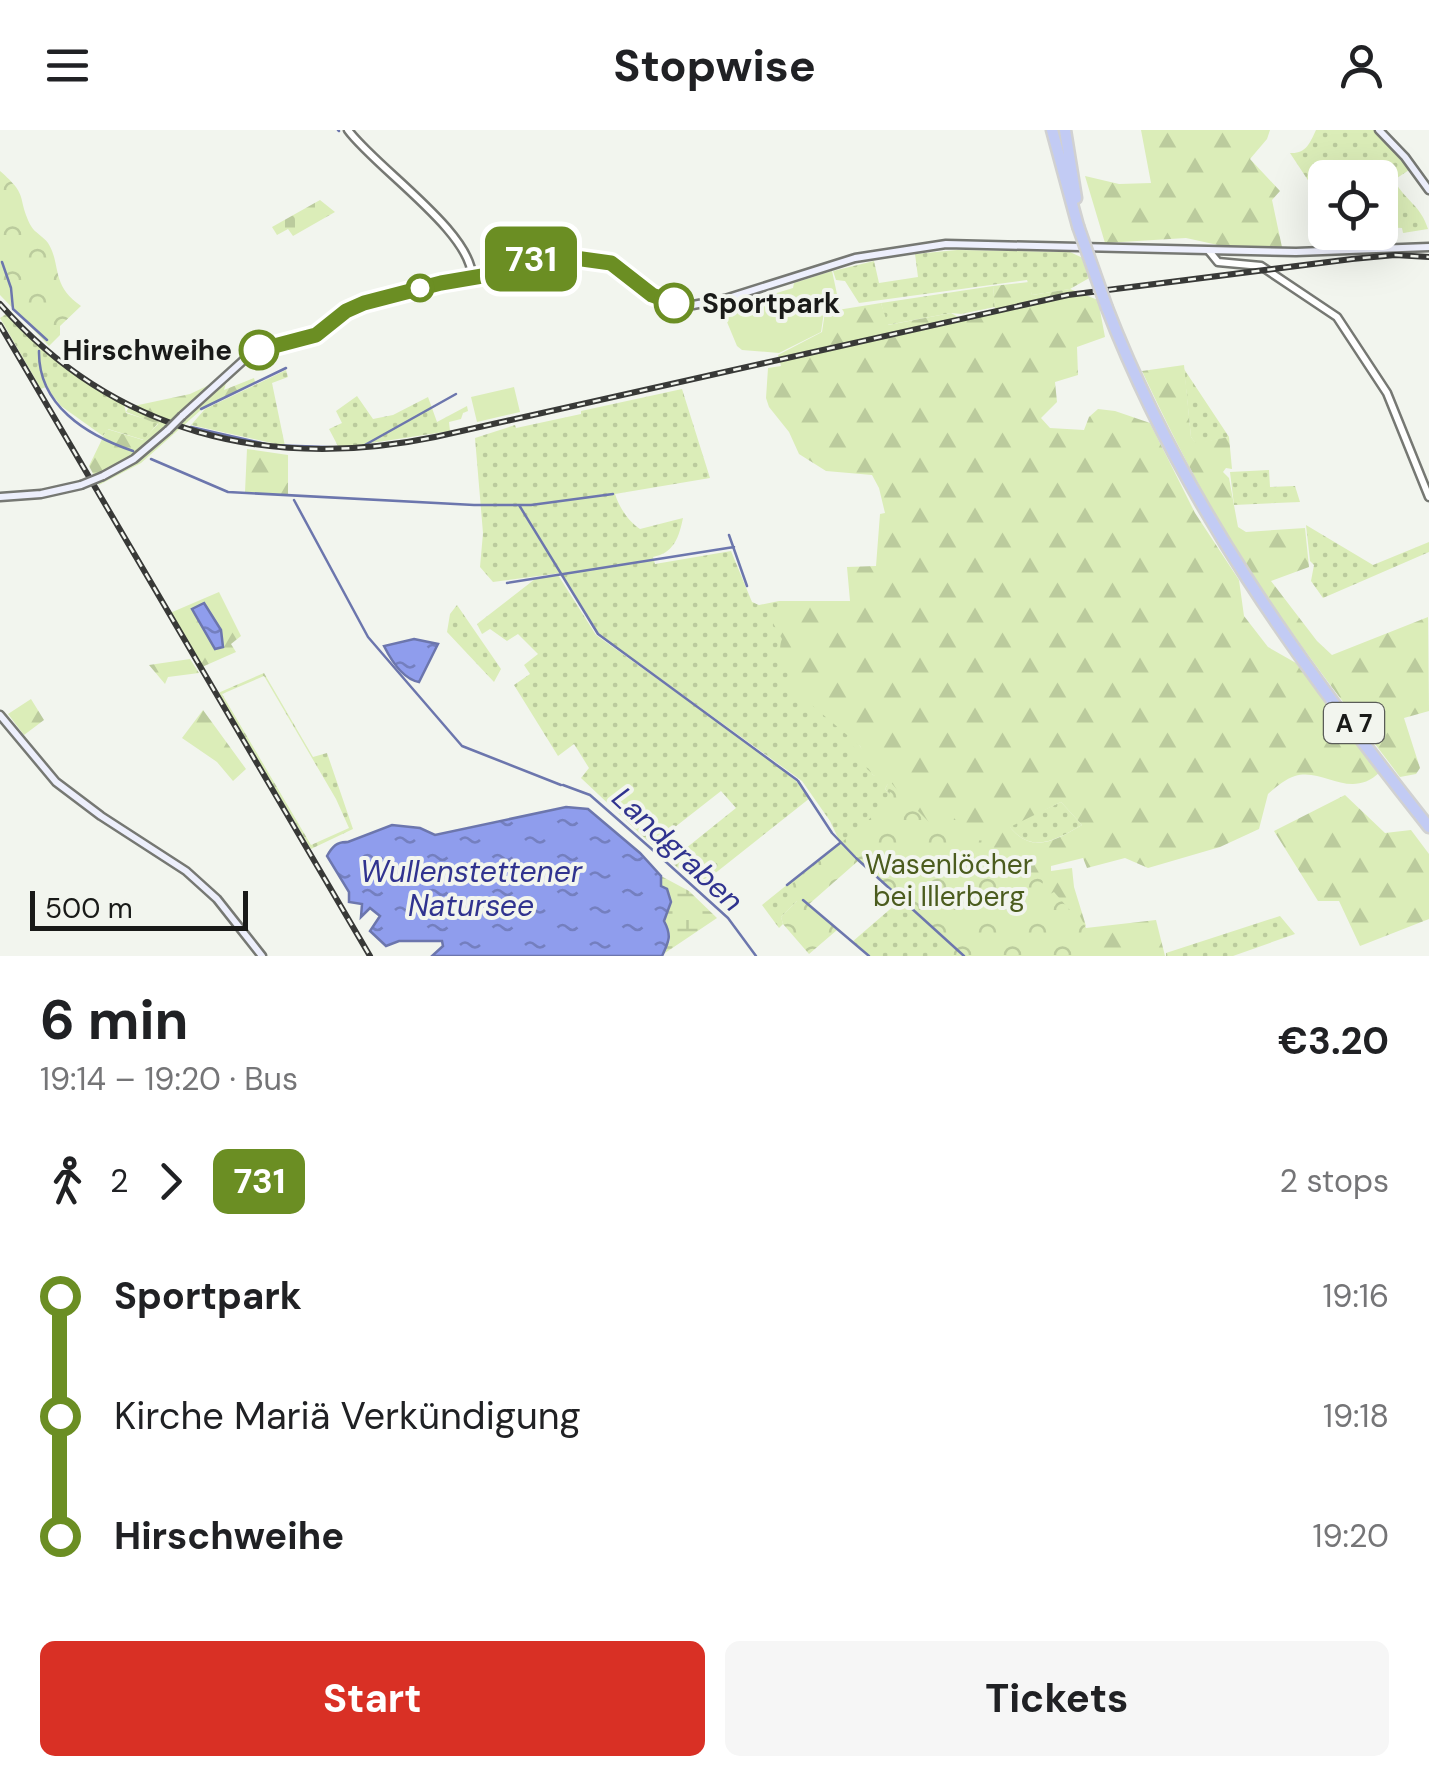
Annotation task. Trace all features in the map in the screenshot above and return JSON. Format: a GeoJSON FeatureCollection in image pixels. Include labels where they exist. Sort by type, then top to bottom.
{"type":"FeatureCollection","features":[{"type":"Feature","properties":{"kind":"highway","name":"A 7"},"geometry":{"type":"LineString","coordinates":[[1059,130],[1082,225]]}},
{"type":"Feature","properties":{"kind":"highway","name":"A 7"},"geometry":{"type":"LineString","coordinates":[[1059,130],[1082,225],[1110,306],[1180,463],[1222,543],[1279,630],[1429,827]]}},
{"type":"Feature","properties":{"kind":"highway","name":"A 7"},"geometry":{"type":"LineString","coordinates":[[1180,463],[1283,626],[1429,818]]}},
{"type":"Feature","properties":{"kind":"main road"},"geometry":{"type":"LineString","coordinates":[[1379,130],[1406,157],[1429,190]]}},
{"type":"Feature","properties":{"kind":"main road"},"geometry":{"type":"LineString","coordinates":[[0,497],[42,494],[103,476],[134,459],[226,372],[264,348],[316,335],[346,311],[364,303],[494,274],[546,254],[611,263],[652,295],[693,305],[873,254],[946,244],[1313,252],[1429,247]]}},
{"type":"Feature","properties":{"kind":"main road"},"geometry":{"type":"LineString","coordinates":[[0,715],[44,770],[80,801],[186,871],[217,899],[262,956]]}},
{"type":"Feature","properties":{"kind":"street"},"geometry":{"type":"LineString","coordinates":[[348,130],[452,236],[470,260],[472,278]]}},
{"type":"Feature","properties":{"kind":"street"},"geometry":{"type":"LineString","coordinates":[[1209,250],[1218,262],[1261,266],[1337,317],[1388,393],[1429,497]]}},
{"type":"Feature","properties":{"kind":"street"},"geometry":{"type":"LineString","coordinates":[[0,733],[8,726]]}},
{"type":"Feature","properties":{"kind":"green space"},"geometry":{"type":"Polygon","coordinates":[[[1141,130],[1270,130],[1250,159],[1280,191],[1272,200],[1283,252],[1231,251],[1186,238],[1105,243],[1085,176],[1119,184],[1151,183],[1141,130]]]}},
{"type":"Feature","properties":{"kind":"green space"},"geometry":{"type":"Polygon","coordinates":[[[1316,130],[1378,130],[1412,168],[1398,177],[1398,160],[1308,160],[1308,180],[1290,153],[1304,150],[1316,130]]]}},
{"type":"Feature","properties":{"kind":"green space"},"geometry":{"type":"Polygon","coordinates":[[[0,171],[19,192],[31,226],[48,243],[65,290],[81,306],[60,326],[60,335],[49,346],[0,295],[0,171]]]}},
{"type":"Feature","properties":{"kind":"green space"},"geometry":{"type":"Polygon","coordinates":[[[1398,186],[1428,229],[1403,233],[1398,228],[1398,186]]]}},
{"type":"Feature","properties":{"kind":"green space"},"geometry":{"type":"Polygon","coordinates":[[[320,200],[335,212],[293,236],[288,229],[277,235],[272,227],[320,200]]]}},
{"type":"Feature","properties":{"kind":"green space"},"geometry":{"type":"Polygon","coordinates":[[[957,250],[1070,252],[1085,259],[1091,277],[1070,289],[1032,295],[1027,280],[859,303],[845,281],[836,280],[833,271],[874,261],[879,283],[918,277],[915,254],[957,250]]]}},
{"type":"Feature","properties":{"kind":"green space"},"geometry":{"type":"Polygon","coordinates":[[[832,271],[840,308],[824,312],[821,332],[779,353],[742,350],[737,346],[722,310],[832,271]]]}},
{"type":"Feature","properties":{"kind":"green space"},"geometry":{"type":"Polygon","coordinates":[[[1029,282],[1032,295],[1070,289],[1098,300],[1105,337],[1077,347],[1078,375],[1055,382],[1057,402],[1041,418],[1050,428],[1084,430],[1089,417],[1098,409],[1150,423],[1195,513],[1239,580],[1244,616],[1268,647],[1296,663],[1380,772],[1358,784],[1305,774],[1291,777],[1268,794],[1259,829],[1220,847],[1148,868],[1125,858],[1087,868],[1083,858],[1051,866],[1051,871],[1072,868],[1086,926],[1078,929],[926,831],[885,789],[889,782],[885,777],[873,775],[860,746],[788,685],[791,675],[782,658],[782,639],[773,623],[779,601],[850,601],[847,567],[876,566],[880,514],[885,513],[872,475],[826,471],[799,454],[789,432],[769,407],[768,368],[781,366],[778,355],[822,332],[825,312],[881,303],[888,325],[951,313],[962,319],[995,311],[993,286],[1029,282]],[[1061,802],[1010,827],[1018,836],[1036,843],[1054,840],[1082,825],[1061,802]]]}},
{"type":"Feature","properties":{"kind":"green space"},"geometry":{"type":"Polygon","coordinates":[[[993,286],[995,307],[961,314],[887,325],[881,303],[993,286]]]}},
{"type":"Feature","properties":{"kind":"green space"},"geometry":{"type":"Polygon","coordinates":[[[6,314],[65,367],[124,404],[126,413],[158,423],[144,440],[108,429],[103,436],[61,406],[46,387],[41,389],[0,318],[6,314]]]}},
{"type":"Feature","properties":{"kind":"green space"},"geometry":{"type":"Polygon","coordinates":[[[1184,365],[1191,437],[1196,443],[1229,437],[1232,469],[1223,472],[1229,478],[1238,527],[1246,532],[1305,528],[1309,567],[1271,581],[1317,641],[1332,655],[1428,617],[1429,711],[1404,718],[1420,768],[1416,774],[1400,777],[1280,616],[1215,514],[1142,371],[1184,365]]]}},
{"type":"Feature","properties":{"kind":"green space"},"geometry":{"type":"Polygon","coordinates":[[[1184,369],[1229,437],[1196,444],[1191,437],[1184,369]]]}},
{"type":"Feature","properties":{"kind":"green space"},"geometry":{"type":"Polygon","coordinates":[[[286,370],[288,377],[272,383],[285,446],[191,425],[205,409],[286,370]]]}},
{"type":"Feature","properties":{"kind":"green space"},"geometry":{"type":"Polygon","coordinates":[[[228,376],[224,390],[254,378],[255,382],[201,410],[141,463],[99,485],[89,466],[107,429],[143,440],[158,424],[126,412],[129,407],[190,394],[228,376]]]}},
{"type":"Feature","properties":{"kind":"green space"},"geometry":{"type":"Polygon","coordinates":[[[514,387],[520,412],[477,422],[471,397],[514,387]]]}},
{"type":"Feature","properties":{"kind":"green space"},"geometry":{"type":"Polygon","coordinates":[[[682,389],[710,478],[615,494],[619,504],[640,529],[683,518],[674,543],[666,552],[653,557],[655,564],[731,551],[752,602],[759,605],[779,601],[778,611],[860,746],[873,775],[885,777],[889,782],[885,789],[926,831],[982,956],[869,956],[852,942],[903,898],[858,859],[800,898],[781,917],[783,924],[779,928],[762,905],[840,842],[802,781],[600,635],[561,573],[493,582],[480,567],[483,533],[475,438],[515,425],[516,428],[581,414],[682,389]]]}},
{"type":"Feature","properties":{"kind":"green space"},"geometry":{"type":"Polygon","coordinates":[[[357,396],[373,419],[393,415],[428,397],[437,422],[467,406],[468,411],[461,419],[449,422],[450,431],[339,448],[329,429],[342,423],[336,411],[357,396]]]}},
{"type":"Feature","properties":{"kind":"green space"},"geometry":{"type":"Polygon","coordinates":[[[247,449],[288,455],[288,495],[245,492],[247,449]]]}},
{"type":"Feature","properties":{"kind":"green space"},"geometry":{"type":"Polygon","coordinates":[[[1269,470],[1270,487],[1295,486],[1300,502],[1234,505],[1230,472],[1269,470]]]}},
{"type":"Feature","properties":{"kind":"green space"},"geometry":{"type":"Polygon","coordinates":[[[1306,525],[1373,565],[1429,542],[1429,552],[1323,598],[1311,581],[1314,565],[1310,561],[1306,525]]]}},
{"type":"Feature","properties":{"kind":"green space"},"geometry":{"type":"Polygon","coordinates":[[[558,575],[596,635],[772,761],[810,798],[699,886],[670,861],[736,808],[721,791],[652,845],[581,778],[589,768],[574,744],[558,756],[514,685],[530,674],[524,665],[538,654],[518,634],[507,641],[490,629],[482,634],[477,624],[535,579],[558,575]]]}},
{"type":"Feature","properties":{"kind":"green space"},"geometry":{"type":"Polygon","coordinates":[[[219,592],[241,636],[231,644],[236,652],[202,667],[170,613],[219,592]]]}},
{"type":"Feature","properties":{"kind":"green space"},"geometry":{"type":"Polygon","coordinates":[[[457,605],[501,669],[494,682],[447,632],[450,614],[457,605]]]}},
{"type":"Feature","properties":{"kind":"green space"},"geometry":{"type":"Polygon","coordinates":[[[190,659],[199,673],[168,677],[165,684],[149,665],[190,659]]]}},
{"type":"Feature","properties":{"kind":"green space"},"geometry":{"type":"Polygon","coordinates":[[[264,673],[313,757],[327,753],[353,829],[311,849],[218,693],[264,673]],[[264,676],[222,694],[311,845],[349,828],[264,676]]]}},
{"type":"Feature","properties":{"kind":"green space"},"geometry":{"type":"Polygon","coordinates":[[[31,699],[44,720],[24,735],[8,714],[31,699]]]}},
{"type":"Feature","properties":{"kind":"green space"},"geometry":{"type":"Polygon","coordinates":[[[203,710],[246,769],[233,781],[217,762],[182,738],[203,710]]]}},
{"type":"Feature","properties":{"kind":"green space","name":"Wasenlöcher bei Illerberg"},"geometry":{"type":"Polygon","coordinates":[[[849,734],[940,833],[954,818],[973,840],[990,841],[1001,869],[1038,874],[1043,882],[1039,891],[1048,895],[1054,892],[1075,916],[1079,914],[1092,940],[1090,956],[937,956],[949,944],[858,861],[808,905],[837,930],[809,954],[783,924],[781,917],[797,901],[785,890],[893,799],[885,778],[867,769],[856,749],[845,740],[849,734]]]}},
{"type":"Feature","properties":{"kind":"green space"},"geometry":{"type":"Polygon","coordinates":[[[1345,795],[1385,833],[1411,830],[1429,854],[1429,919],[1360,946],[1339,901],[1318,901],[1274,831],[1345,795]]]}},
{"type":"Feature","properties":{"kind":"green space"},"geometry":{"type":"Polygon","coordinates":[[[1061,802],[1082,825],[1053,840],[1026,840],[1009,826],[1061,802]]]}},
{"type":"Feature","properties":{"kind":"green space"},"geometry":{"type":"Polygon","coordinates":[[[661,876],[689,891],[717,918],[662,955],[670,933],[664,921],[661,876]]]}},
{"type":"Feature","properties":{"kind":"green space"},"geometry":{"type":"Polygon","coordinates":[[[1280,916],[1295,934],[1233,956],[1166,956],[1166,953],[1280,916]]]}},
{"type":"Feature","properties":{"kind":"green space"},"geometry":{"type":"Polygon","coordinates":[[[1156,920],[1165,956],[1062,956],[1086,939],[1086,928],[1156,920]]]}},
{"type":"Feature","properties":{"kind":"water"},"geometry":{"type":"Polygon","coordinates":[[[204,603],[221,630],[223,647],[215,649],[192,609],[204,603]]]}},
{"type":"Feature","properties":{"kind":"water"},"geometry":{"type":"Polygon","coordinates":[[[414,639],[438,644],[419,682],[402,673],[384,646],[414,639]]]}},
{"type":"Feature","properties":{"kind":"water","name":"Wullenstettener Natursee"},"geometry":{"type":"Polygon","coordinates":[[[566,807],[588,809],[661,876],[661,886],[667,889],[671,902],[664,921],[669,938],[662,956],[432,956],[443,946],[442,941],[399,941],[386,946],[370,931],[380,916],[370,908],[361,917],[362,904],[349,902],[349,892],[327,856],[338,844],[392,825],[420,828],[435,835],[566,807]]]}},
{"type":"Feature","properties":{"kind":"waterway","name":"Landgraben"},"geometry":{"type":"LineString","coordinates":[[2,262],[13,309],[47,340]]}},
{"type":"Feature","properties":{"kind":"waterway","name":"Landgraben"},"geometry":{"type":"LineString","coordinates":[[39,351],[47,387],[68,415],[98,436],[133,451]]}},
{"type":"Feature","properties":{"kind":"waterway"},"geometry":{"type":"LineString","coordinates":[[201,409],[286,368]]}},
{"type":"Feature","properties":{"kind":"waterway"},"geometry":{"type":"LineString","coordinates":[[191,427],[270,445],[355,448],[456,394]]}},
{"type":"Feature","properties":{"kind":"waterway"},"geometry":{"type":"LineString","coordinates":[[151,459],[228,492],[474,505],[531,505],[613,494]]}},
{"type":"Feature","properties":{"kind":"waterway","name":"Landgraben"},"geometry":{"type":"LineString","coordinates":[[294,500],[368,637],[462,746],[561,785]]}},
{"type":"Feature","properties":{"kind":"waterway"},"geometry":{"type":"LineString","coordinates":[[519,505],[598,634],[797,780]]}},
{"type":"Feature","properties":{"kind":"waterway"},"geometry":{"type":"LineString","coordinates":[[729,535],[747,586]]}},
{"type":"Feature","properties":{"kind":"waterway"},"geometry":{"type":"LineString","coordinates":[[507,583],[734,547]]}},
{"type":"Feature","properties":{"kind":"waterway"},"geometry":{"type":"LineString","coordinates":[[798,781],[832,833],[855,857]]}},
{"type":"Feature","properties":{"kind":"waterway","name":"Landgraben"},"geometry":{"type":"LineString","coordinates":[[563,785],[590,795],[655,852],[728,918],[756,956]]}},
{"type":"Feature","properties":{"kind":"waterway"},"geometry":{"type":"LineString","coordinates":[[787,885],[840,843]]}},
{"type":"Feature","properties":{"kind":"waterway"},"geometry":{"type":"LineString","coordinates":[[856,858],[964,956]]}},
{"type":"Feature","properties":{"kind":"waterway"},"geometry":{"type":"LineString","coordinates":[[803,900],[869,956]]}},
{"type":"Feature","properties":{"kind":"railway"},"geometry":{"type":"LineString","coordinates":[[0,304],[45,348],[93,384],[144,412],[198,432],[255,444],[313,449],[435,437],[1068,295],[1352,259],[1429,257]]}},
{"type":"Feature","properties":{"kind":"railway"},"geometry":{"type":"LineString","coordinates":[[0,325],[370,956]]}},
{"type":"Feature","properties":{"kind":"bus line","name":"731"},"geometry":{"type":"LineString","coordinates":[[259,350],[316,335],[346,311],[364,303],[494,274],[546,254],[611,263],[652,295],[674,303]]}},
{"type":"Feature","properties":{"kind":"place","name":"Sportpark"},"geometry":{"type":"Point","coordinates":[674,303]}},
{"type":"Feature","properties":{"kind":"place","name":"Hirschweihe"},"geometry":{"type":"Point","coordinates":[259,350]}}]}
